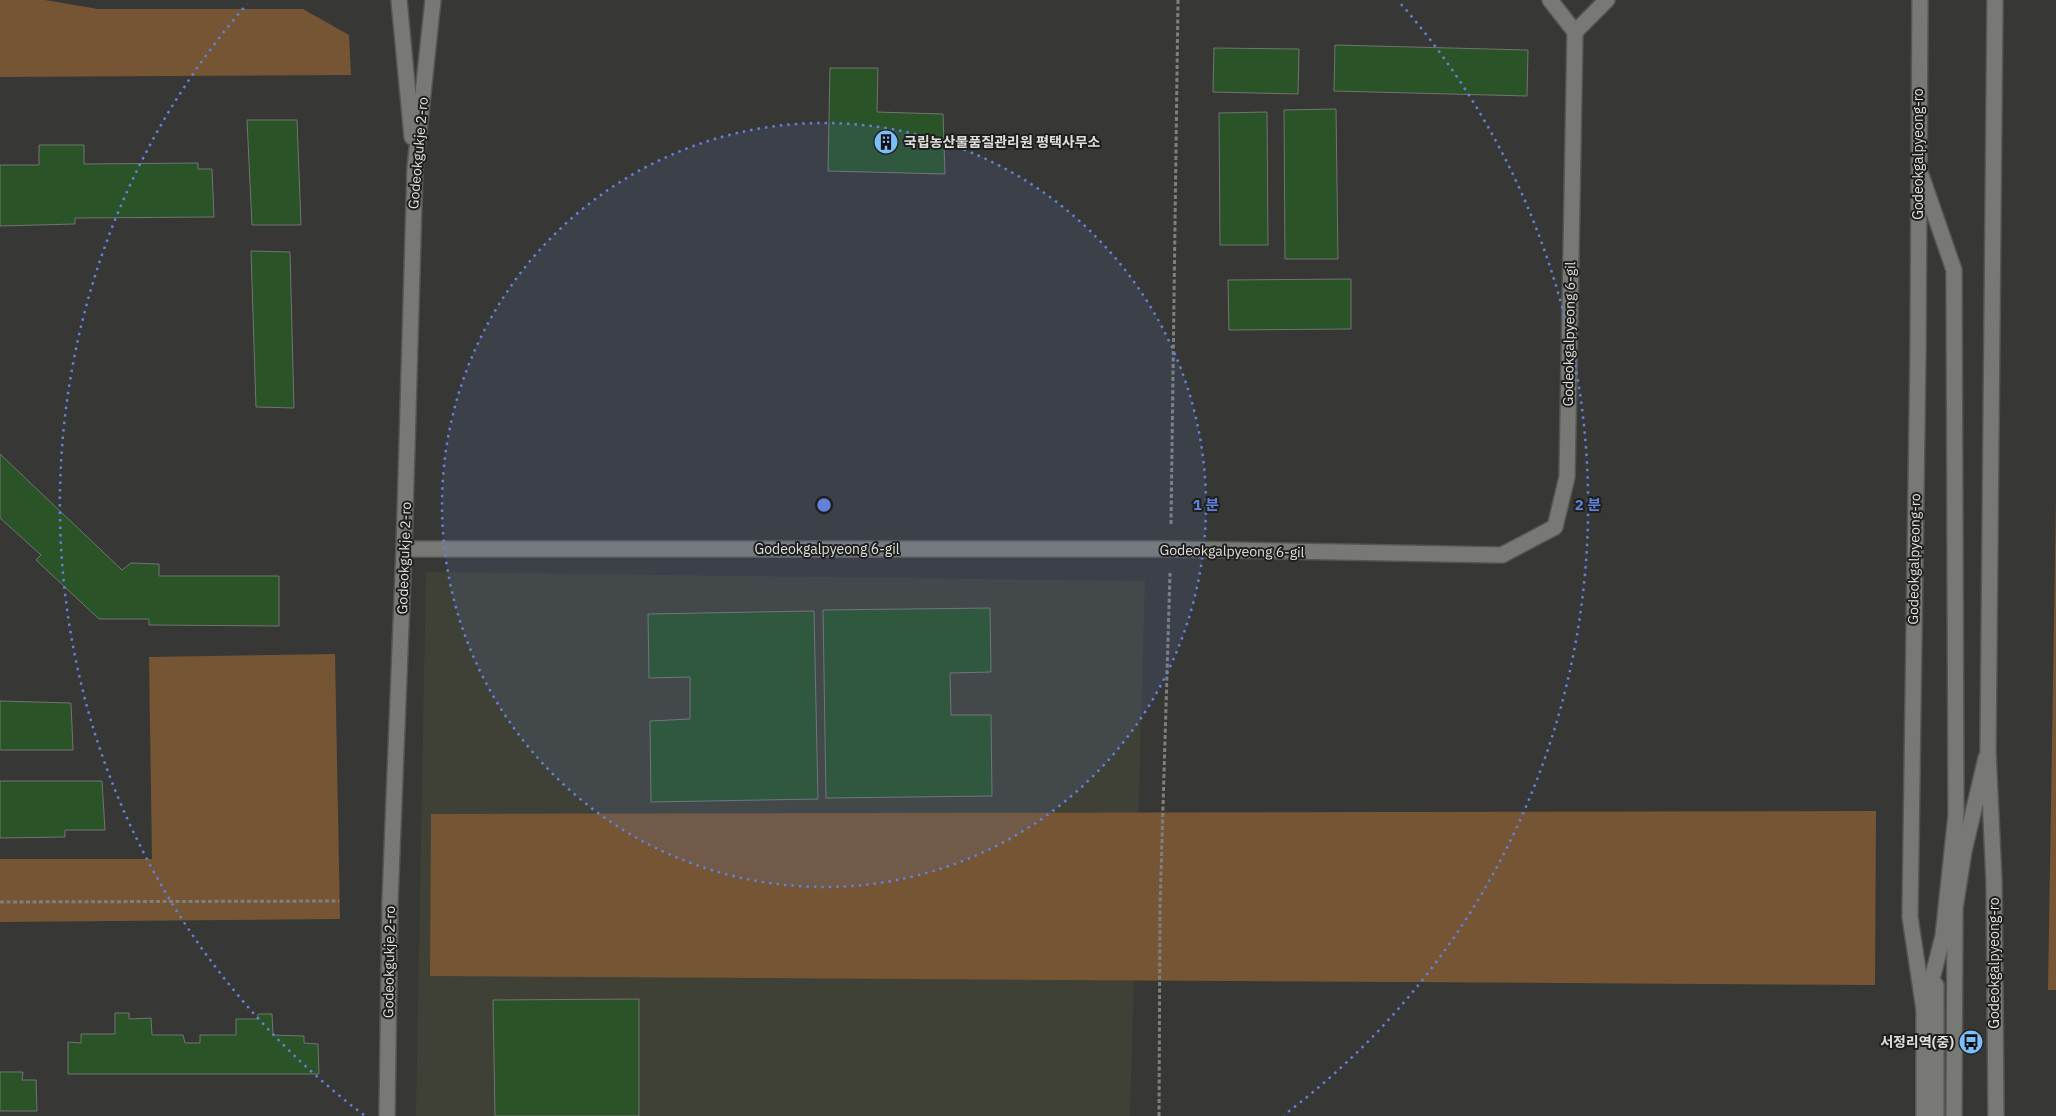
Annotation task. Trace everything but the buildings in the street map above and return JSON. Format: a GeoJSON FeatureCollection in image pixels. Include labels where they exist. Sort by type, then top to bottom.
{"type":"FeatureCollection","features":[{"type":"Feature","properties":{"kind":"street"},"geometry":{"type":"LineString","coordinates":[[399,0],[415,168]]}},
{"type":"Feature","properties":{"kind":"street","name":"Godeokgukje 2-ro"},"geometry":{"type":"LineString","coordinates":[[387,1116],[390,901],[404,549],[415,168],[433,0]]}},
{"type":"Feature","properties":{"kind":"street"},"geometry":{"type":"LineString","coordinates":[[1550,0],[1574,32],[1607,0]]}},
{"type":"Feature","properties":{"kind":"street","name":"Godeokgalpyeong-ro"},"geometry":{"type":"LineString","coordinates":[[1920,0],[1917,164],[1918,350],[1910,917],[1924,1010],[1924,1116]]}},
{"type":"Feature","properties":{"kind":"street","name":"Godeokgalpyeong-ro"},"geometry":{"type":"LineString","coordinates":[[1995,0],[1988,752],[1994,881],[1996,1116]]}},
{"type":"Feature","properties":{"kind":"street","name":"Godeokgalpyeong 6-gil"},"geometry":{"type":"LineString","coordinates":[[404,549],[1170,549],[1502,555],[1555,527],[1567,477],[1574,32]]}},
{"type":"Feature","properties":{"kind":"street"},"geometry":{"type":"LineString","coordinates":[[1917,164],[1954,270],[1956,815],[1943,936],[1924,1010]]}},
{"type":"Feature","properties":{"kind":"street"},"geometry":{"type":"LineString","coordinates":[[1954,1116],[1955,908],[1964,851],[1988,752]]}},
{"type":"Feature","properties":{"kind":"street"},"geometry":{"type":"LineString","coordinates":[[1936,963],[1936,1116]]}},
{"type":"Feature","properties":{"kind":"path"},"geometry":{"type":"LineString","coordinates":[[0,902],[339,901]]}},
{"type":"Feature","properties":{"kind":"shaded area"},"geometry":{"type":"Polygon","coordinates":[[[0,0],[45,0],[98,9],[303,9],[349,35],[351,75],[0,77],[0,0]]]}},
{"type":"Feature","properties":{"kind":"shaded area"},"geometry":{"type":"Polygon","coordinates":[[[2056,496],[2056,990],[2048,990],[2056,496]]]}},
{"type":"Feature","properties":{"kind":"shaded area"},"geometry":{"type":"Polygon","coordinates":[[[426,572],[1145,581],[1130,1116],[416,1116],[426,572]]]}},
{"type":"Feature","properties":{"kind":"shaded area"},"geometry":{"type":"Polygon","coordinates":[[[335,654],[340,919],[0,922],[0,859],[152,859],[149,657],[335,654]]]}},
{"type":"Feature","properties":{"kind":"shaded area"},"geometry":{"type":"Polygon","coordinates":[[[1876,811],[1875,985],[430,976],[431,814],[1876,811]]]}},
{"type":"Feature","properties":{"kind":"place","name":"국립농산물품질관리원 평택사무소"},"geometry":{"type":"Point","coordinates":[886,142]}},
{"type":"Feature","properties":{"kind":"place","name":"서정리역(중)"},"geometry":{"type":"Point","coordinates":[1971,1042]}}]}
